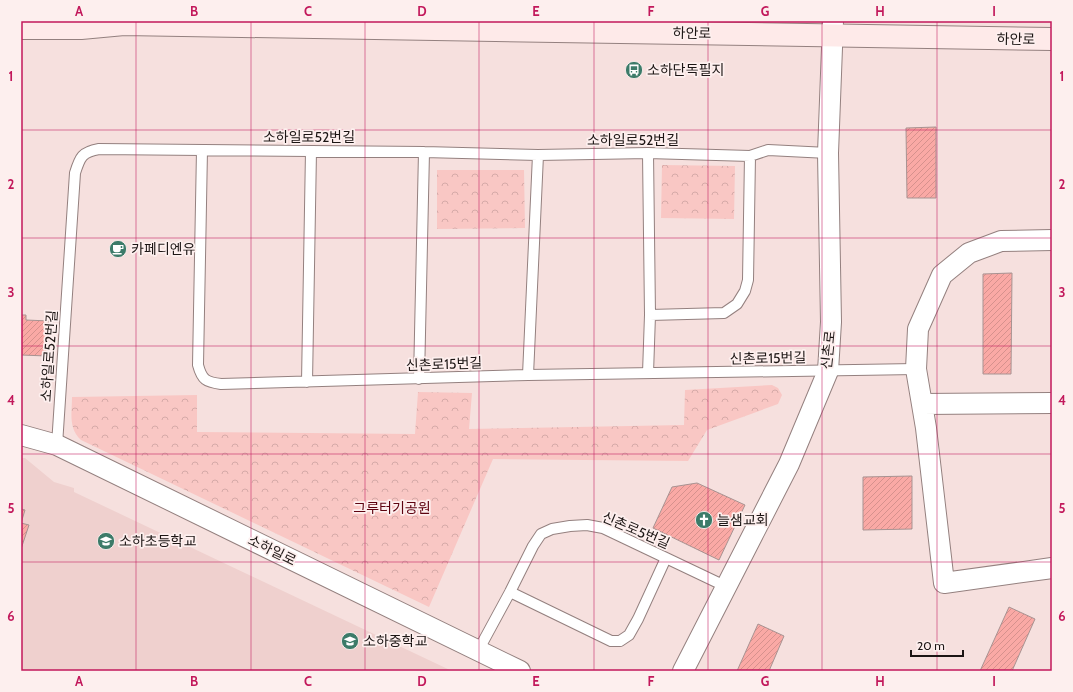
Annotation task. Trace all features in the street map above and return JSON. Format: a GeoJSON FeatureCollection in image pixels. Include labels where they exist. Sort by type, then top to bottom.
{"type":"FeatureCollection","features":[{"type":"Feature","properties":{"kind":"main road","name":"하안로"},"geometry":{"type":"LineString","coordinates":[[21,28],[124,22],[832,28],[1052,39]]}},
{"type":"Feature","properties":{"kind":"street","name":"신촌로"},"geometry":{"type":"LineString","coordinates":[[683,671],[789,464],[828,371],[831,322],[828,153],[832,28]]}},
{"type":"Feature","properties":{"kind":"street"},"geometry":{"type":"LineString","coordinates":[[1052,240],[1001,241],[969,253],[942,275],[918,329],[916,369],[926,428],[944,583],[1052,568]]}},
{"type":"Feature","properties":{"kind":"street"},"geometry":{"type":"LineString","coordinates":[[922,404],[1052,403]]}},
{"type":"Feature","properties":{"kind":"street","name":"소하일로"},"geometry":{"type":"LineString","coordinates":[[21,435],[56,445],[520,671]]}},
{"type":"Feature","properties":{"kind":"lane","name":"소하일로52번길"},"geometry":{"type":"LineString","coordinates":[[56,445],[75,173],[80,159],[87,151],[99,149],[424,152],[538,155],[648,153],[750,156],[768,150],[828,153]]}},
{"type":"Feature","properties":{"kind":"lane","name":"신촌로15번길"},"geometry":{"type":"LineString","coordinates":[[202,150],[198,365],[201,375],[209,382],[221,384],[528,375],[916,369]]}},
{"type":"Feature","properties":{"kind":"lane"},"geometry":{"type":"LineString","coordinates":[[307,382],[311,151]]}},
{"type":"Feature","properties":{"kind":"lane"},"geometry":{"type":"LineString","coordinates":[[419,379],[424,152]]}},
{"type":"Feature","properties":{"kind":"lane"},"geometry":{"type":"LineString","coordinates":[[648,153],[650,315],[648,374]]}},
{"type":"Feature","properties":{"kind":"lane"},"geometry":{"type":"LineString","coordinates":[[528,375],[538,155]]}},
{"type":"Feature","properties":{"kind":"lane"},"geometry":{"type":"LineString","coordinates":[[650,315],[724,313],[737,304],[745,291],[748,280],[750,156]]}},
{"type":"Feature","properties":{"kind":"lane","name":"신촌로5번길"},"geometry":{"type":"LineString","coordinates":[[478,651],[533,546],[541,534],[552,529],[587,525],[603,528],[727,587]]}},
{"type":"Feature","properties":{"kind":"lane"},"geometry":{"type":"LineString","coordinates":[[510,592],[611,641],[620,641],[629,635],[638,619],[666,558]]}},
{"type":"Feature","properties":{"kind":"shaded area","name":"소하초등학교"},"geometry":{"type":"Polygon","coordinates":[[[21,458],[25,458],[54,482],[74,488],[74,492],[452,671],[21,671],[21,458]]]}},
{"type":"Feature","properties":{"kind":"green space"},"geometry":{"type":"Polygon","coordinates":[[[662,165],[735,166],[734,219],[661,218],[662,165]]]}},
{"type":"Feature","properties":{"kind":"green space"},"geometry":{"type":"Polygon","coordinates":[[[437,170],[524,170],[525,228],[437,229],[437,170]]]}},
{"type":"Feature","properties":{"kind":"green space","name":"그루터기공원"},"geometry":{"type":"Polygon","coordinates":[[[772,385],[778,388],[782,395],[778,404],[707,430],[688,461],[493,459],[429,607],[81,440],[72,425],[72,397],[197,395],[197,432],[415,434],[418,392],[472,393],[469,429],[684,425],[685,390],[772,385]]]}},
{"type":"Feature","properties":{"kind":"building"},"geometry":{"type":"Polygon","coordinates":[[[936,127],[936,198],[907,198],[906,128],[936,127]]]}},
{"type":"Feature","properties":{"kind":"building"},"geometry":{"type":"Polygon","coordinates":[[[1012,273],[1011,374],[983,374],[983,274],[1012,273]]]}},
{"type":"Feature","properties":{"kind":"building"},"geometry":{"type":"Polygon","coordinates":[[[21,315],[26,315],[26,320],[49,321],[47,356],[21,355],[21,315]]]}},
{"type":"Feature","properties":{"kind":"building"},"geometry":{"type":"Polygon","coordinates":[[[912,476],[912,529],[863,530],[863,477],[912,476]]]}},
{"type":"Feature","properties":{"kind":"building"},"geometry":{"type":"Polygon","coordinates":[[[697,483],[745,505],[719,560],[653,528],[672,487],[697,483]]]}},
{"type":"Feature","properties":{"kind":"building"},"geometry":{"type":"Polygon","coordinates":[[[21,509],[25,510],[21,523],[21,509]]]}},
{"type":"Feature","properties":{"kind":"building"},"geometry":{"type":"Polygon","coordinates":[[[21,523],[29,525],[21,549],[21,523]]]}},
{"type":"Feature","properties":{"kind":"building"},"geometry":{"type":"Polygon","coordinates":[[[1009,607],[1035,619],[1012,671],[980,671],[1009,607]]]}},
{"type":"Feature","properties":{"kind":"building"},"geometry":{"type":"Polygon","coordinates":[[[758,624],[784,636],[769,671],[737,671],[758,624]]]}},
{"type":"Feature","properties":{"kind":"place","name":"소하단독필지"},"geometry":{"type":"Point","coordinates":[634,70]}},
{"type":"Feature","properties":{"kind":"place","name":"카페디엔유"},"geometry":{"type":"Point","coordinates":[118,249]}},
{"type":"Feature","properties":{"kind":"place","name":"늘샘교회"},"geometry":{"type":"Point","coordinates":[704,520]}},
{"type":"Feature","properties":{"kind":"place","name":"소하초등학교"},"geometry":{"type":"Point","coordinates":[106,541]}},
{"type":"Feature","properties":{"kind":"place","name":"소하중학교"},"geometry":{"type":"Point","coordinates":[350,641]}}]}
